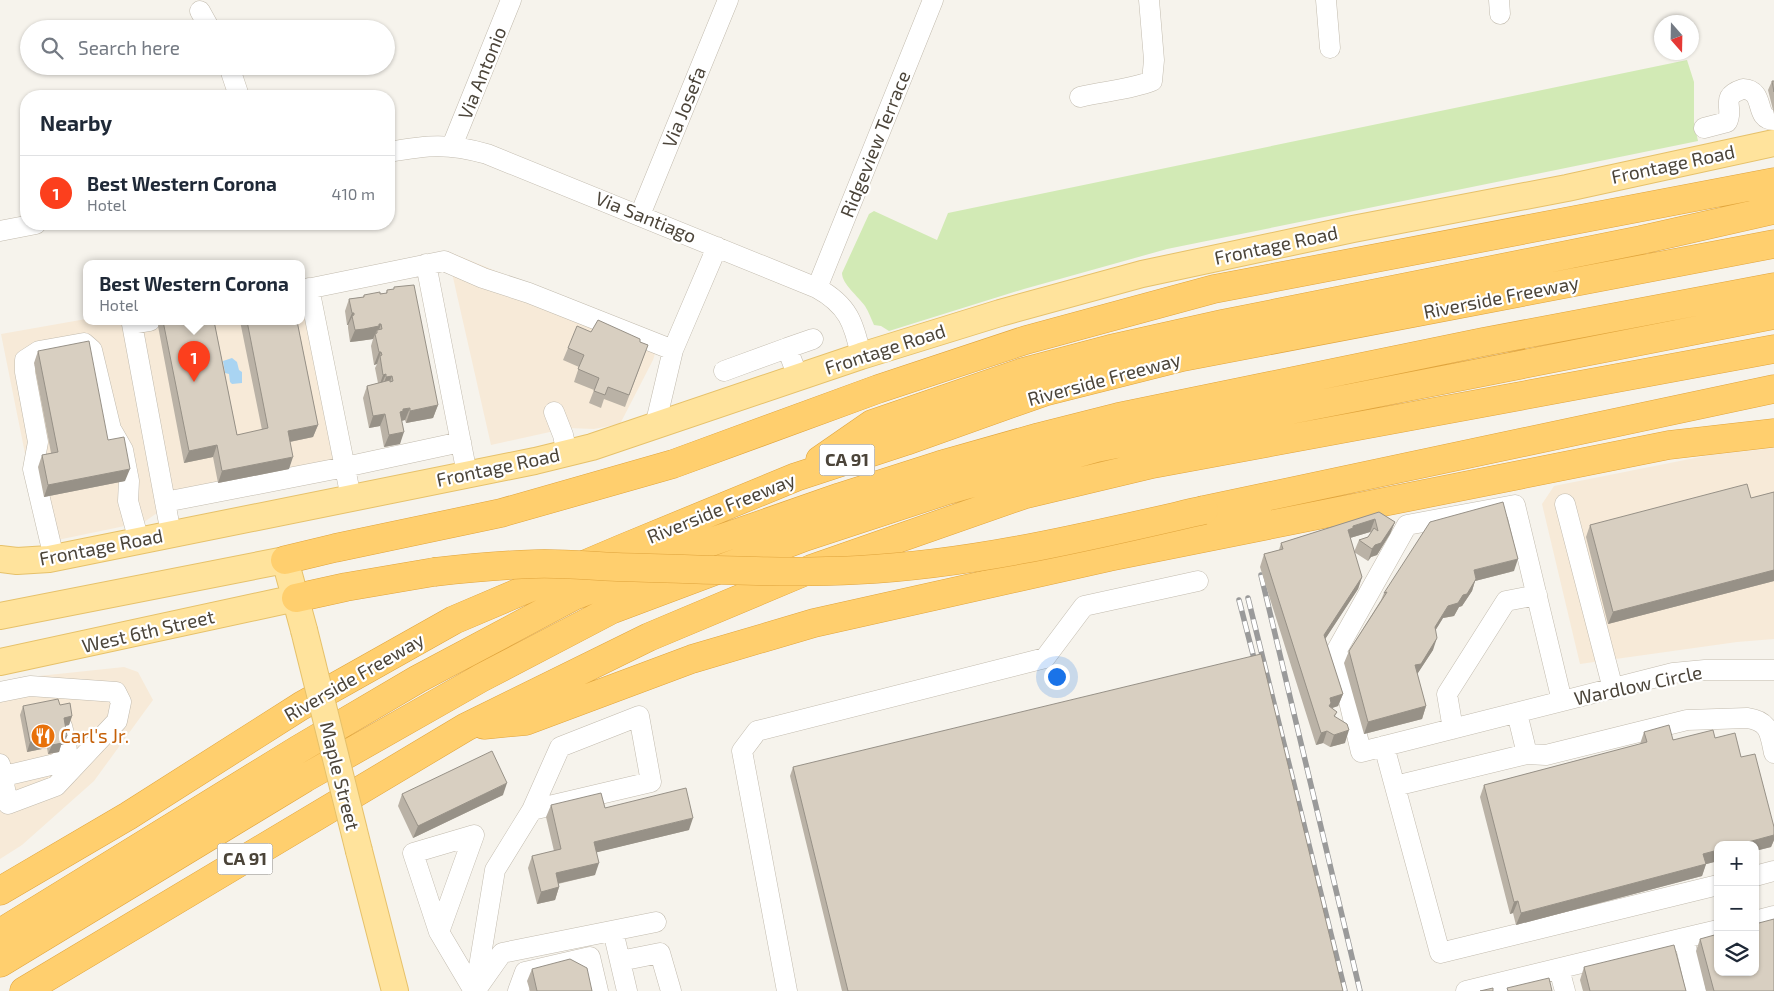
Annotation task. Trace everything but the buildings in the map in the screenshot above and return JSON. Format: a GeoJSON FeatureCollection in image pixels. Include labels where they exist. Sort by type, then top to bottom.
{"type":"FeatureCollection","features":[{"type":"Feature","properties":{"kind":"highway"},"geometry":{"type":"LineString","coordinates":[[285,560],[501,513],[673,464],[878,389],[1007,346],[1214,288],[1774,182]]}},
{"type":"Feature","properties":{"kind":"highway"},"geometry":{"type":"LineString","coordinates":[[796,477],[872,424],[1023,372],[1110,349],[1212,326],[1641,240],[1774,210]]}},
{"type":"Feature","properties":{"kind":"highway","name":"Riverside Freeway"},"geometry":{"type":"LineString","coordinates":[[0,891],[128,816],[301,706],[454,620],[796,477],[906,441],[1044,392],[1183,358],[1774,244]]}},
{"type":"Feature","properties":{"kind":"highway"},"geometry":{"type":"LineString","coordinates":[[0,933],[299,749],[418,679],[574,596],[711,542],[930,468],[1038,437],[1118,417],[1483,342],[1774,287]]}},
{"type":"Feature","properties":{"kind":"highway"},"geometry":{"type":"LineString","coordinates":[[0,963],[305,778],[481,678],[611,610],[750,557],[948,490],[1096,448],[1774,315]]}},
{"type":"Feature","properties":{"kind":"highway","name":"CA 91"},"geometry":{"type":"LineString","coordinates":[[24,991],[466,727],[649,637],[811,569],[1023,495],[1153,464],[1774,349]]}},
{"type":"Feature","properties":{"kind":"highway"},"geometry":{"type":"LineString","coordinates":[[296,598],[346,587],[434,572],[478,567],[537,564],[790,572],[888,568],[947,562],[1008,553],[1774,389]]}},
{"type":"Feature","properties":{"kind":"highway"},"geometry":{"type":"LineString","coordinates":[[466,727],[526,721],[692,659],[821,621],[1118,555],[1670,445],[1774,433]]}},
{"type":"Feature","properties":{"kind":"main road","name":"Frontage Road"},"geometry":{"type":"LineString","coordinates":[[0,559],[18,562],[54,558],[567,453],[592,447],[861,356],[1000,312],[1142,274],[1353,229],[1567,188],[1774,143]]}},
{"type":"Feature","properties":{"kind":"main road","name":"Maple Street"},"geometry":{"type":"LineString","coordinates":[[285,560],[395,991]]}},
{"type":"Feature","properties":{"kind":"main road"},"geometry":{"type":"LineString","coordinates":[[0,616],[285,560]]}},
{"type":"Feature","properties":{"kind":"main road","name":"West 6th Street"},"geometry":{"type":"LineString","coordinates":[[0,662],[296,598]]}},
{"type":"Feature","properties":{"kind":"street","name":"Via Antonio"},"geometry":{"type":"LineString","coordinates":[[452,146],[511,0]]}},
{"type":"Feature","properties":{"kind":"street","name":"Via Josefa"},"geometry":{"type":"LineString","coordinates":[[640,215],[728,0]]}},
{"type":"Feature","properties":{"kind":"street","name":"Ridgeview Terrace"},"geometry":{"type":"LineString","coordinates":[[817,288],[933,0]]}},
{"type":"Feature","properties":{"kind":"street"},"geometry":{"type":"LineString","coordinates":[[1080,97],[1136,87],[1152,81],[1154,60],[1149,0]]}},
{"type":"Feature","properties":{"kind":"street"},"geometry":{"type":"LineString","coordinates":[[1326,0],[1330,48]]}},
{"type":"Feature","properties":{"kind":"street"},"geometry":{"type":"LineString","coordinates":[[200,11],[205,20]]}},
{"type":"Feature","properties":{"kind":"street"},"geometry":{"type":"LineString","coordinates":[[232,75],[237,90]]}},
{"type":"Feature","properties":{"kind":"street"},"geometry":{"type":"LineString","coordinates":[[1704,128],[1727,122],[1729,119],[1728,99],[1743,89],[1753,92],[1757,96],[1763,115],[1769,120],[1774,120]]}},
{"type":"Feature","properties":{"kind":"street","name":"Via Santiago"},"geometry":{"type":"LineString","coordinates":[[395,151],[415,147],[452,146],[486,154],[817,288],[831,296],[842,306],[854,329],[861,356]]}},
{"type":"Feature","properties":{"kind":"street"},"geometry":{"type":"LineString","coordinates":[[0,231],[20,227]]}},
{"type":"Feature","properties":{"kind":"street"},"geometry":{"type":"LineString","coordinates":[[655,426],[674,350],[717,247]]}},
{"type":"Feature","properties":{"kind":"street"},"geometry":{"type":"LineString","coordinates":[[351,498],[305,289],[444,261],[483,278],[529,293],[674,350]]}},
{"type":"Feature","properties":{"kind":"street"},"geometry":{"type":"LineString","coordinates":[[426,264],[467,474]]}},
{"type":"Feature","properties":{"kind":"street"},"geometry":{"type":"LineString","coordinates":[[132,325],[171,534]]}},
{"type":"Feature","properties":{"kind":"street"},"geometry":{"type":"LineString","coordinates":[[724,371],[813,339]]}},
{"type":"Feature","properties":{"kind":"street"},"geometry":{"type":"LineString","coordinates":[[54,558],[33,469],[38,442],[25,372],[25,360],[39,351],[84,343],[92,350],[111,429],[123,450],[129,481],[128,501],[139,541]]}},
{"type":"Feature","properties":{"kind":"street"},"geometry":{"type":"LineString","coordinates":[[787,348],[798,377]]}},
{"type":"Feature","properties":{"kind":"street"},"geometry":{"type":"LineString","coordinates":[[554,412],[563,435],[567,453]]}},
{"type":"Feature","properties":{"kind":"street"},"geometry":{"type":"LineString","coordinates":[[165,502],[461,442]]}},
{"type":"Feature","properties":{"kind":"street"},"geometry":{"type":"LineString","coordinates":[[1565,504],[1613,688]]}},
{"type":"Feature","properties":{"kind":"street","name":"Wardlow Circle"},"geometry":{"type":"LineString","coordinates":[[1537,595],[1516,505],[1407,525],[1337,650],[1361,752],[1674,674],[1706,670],[1774,670]]}},
{"type":"Feature","properties":{"kind":"street"},"geometry":{"type":"LineString","coordinates":[[787,991],[742,751],[757,731],[1045,658],[1084,606],[1198,581]]}},
{"type":"Feature","properties":{"kind":"street"},"geometry":{"type":"LineString","coordinates":[[1453,728],[1447,694],[1506,601],[1537,595],[1562,701]]}},
{"type":"Feature","properties":{"kind":"street"},"geometry":{"type":"LineString","coordinates":[[0,692],[30,686],[56,687],[116,692],[120,702],[116,721],[56,786],[8,804],[1,773],[55,764],[65,758],[67,749],[56,687]]}},
{"type":"Feature","properties":{"kind":"street"},"geometry":{"type":"LineString","coordinates":[[1517,713],[1527,754]]}},
{"type":"Feature","properties":{"kind":"street"},"geometry":{"type":"LineString","coordinates":[[475,991],[495,870],[532,810],[560,747],[639,716],[651,782],[532,810]]}},
{"type":"Feature","properties":{"kind":"street"},"geometry":{"type":"LineString","coordinates":[[1395,786],[1527,754],[1546,755],[1687,720],[1756,719],[1764,724],[1768,730],[1774,753]]}},
{"type":"Feature","properties":{"kind":"street"},"geometry":{"type":"LineString","coordinates":[[1384,746],[1440,953],[1714,886]]}},
{"type":"Feature","properties":{"kind":"street"},"geometry":{"type":"LineString","coordinates":[[1759,875],[1774,871]]}},
{"type":"Feature","properties":{"kind":"street"},"geometry":{"type":"LineString","coordinates":[[1759,920],[1774,916]]}},
{"type":"Feature","properties":{"kind":"street"},"geometry":{"type":"LineString","coordinates":[[475,991],[502,953],[656,922]]}},
{"type":"Feature","properties":{"kind":"street"},"geometry":{"type":"LineString","coordinates":[[1466,991],[1714,931]]}},
{"type":"Feature","properties":{"kind":"street"},"geometry":{"type":"LineString","coordinates":[[439,932],[475,991]]}},
{"type":"Feature","properties":{"kind":"street"},"geometry":{"type":"LineString","coordinates":[[613,932],[627,991]]}},
{"type":"Feature","properties":{"kind":"street"},"geometry":{"type":"LineString","coordinates":[[1684,938],[1696,991]]}},
{"type":"Feature","properties":{"kind":"street"},"geometry":{"type":"LineString","coordinates":[[620,961],[660,953],[671,991]]}},
{"type":"Feature","properties":{"kind":"street"},"geometry":{"type":"LineString","coordinates":[[519,990],[525,972],[590,957],[598,991]]}},
{"type":"Feature","properties":{"kind":"street"},"geometry":{"type":"LineString","coordinates":[[1559,969],[1565,991]]}},
{"type":"Feature","properties":{"kind":"shaded area"},"geometry":{"type":"Polygon","coordinates":[[[447,251],[660,338],[653,360],[620,424],[594,429],[568,428],[491,445],[447,251]]]}},
{"type":"Feature","properties":{"kind":"shaded area"},"geometry":{"type":"Polygon","coordinates":[[[305,296],[339,473],[160,511],[144,522],[43,543],[1,334],[83,320],[83,325],[305,325],[305,296]]]}},
{"type":"Feature","properties":{"kind":"shaded area"},"geometry":{"type":"Polygon","coordinates":[[[1774,448],[1774,639],[1737,642],[1580,664],[1542,504],[1554,486],[1710,455],[1774,448]]]}},
{"type":"Feature","properties":{"kind":"shaded area"},"geometry":{"type":"Polygon","coordinates":[[[124,667],[138,672],[153,700],[94,781],[22,845],[0,859],[0,682],[20,678],[124,667]]]}},
{"type":"Feature","properties":{"kind":"green space"},"geometry":{"type":"Polygon","coordinates":[[[1687,60],[1694,82],[1694,122],[1698,141],[1167,249],[1024,289],[889,331],[881,326],[874,325],[865,306],[847,286],[842,273],[869,214],[874,211],[937,240],[948,213],[1687,60]]]}},
{"type":"Feature","properties":{"kind":"water"},"geometry":{"type":"Polygon","coordinates":[[[232,358],[237,362],[239,370],[242,372],[242,383],[232,384],[229,374],[225,373],[223,361],[232,358]]]}},
{"type":"Feature","properties":{"kind":"railway"},"geometry":{"type":"LineString","coordinates":[[1261,575],[1360,991]]}},
{"type":"Feature","properties":{"kind":"railway"},"geometry":{"type":"LineString","coordinates":[[1248,598],[1345,991]]}},
{"type":"Feature","properties":{"kind":"railway"},"geometry":{"type":"LineString","coordinates":[[1239,600],[1257,670]]}},
{"type":"Feature","properties":{"kind":"place","name":"Best Western Corona"},"geometry":{"type":"Point","coordinates":[194,382]}},
{"type":"Feature","properties":{"kind":"place","name":"Carl's Jr."},"geometry":{"type":"Point","coordinates":[43,736]}}]}
